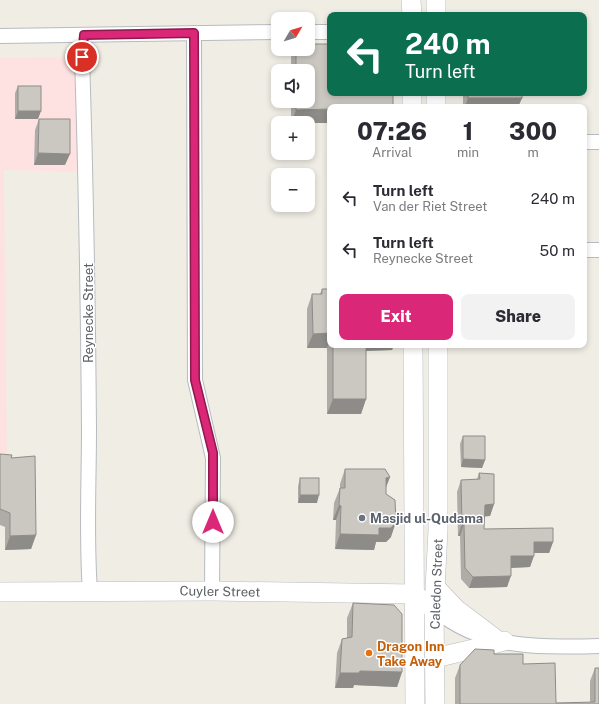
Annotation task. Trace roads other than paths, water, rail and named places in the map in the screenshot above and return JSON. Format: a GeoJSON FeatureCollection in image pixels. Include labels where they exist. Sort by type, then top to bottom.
{"type":"FeatureCollection","features":[{"type":"Feature","properties":{"kind":"main road"},"geometry":{"type":"LineString","coordinates":[[412,0],[412,12]]}},
{"type":"Feature","properties":{"kind":"main road"},"geometry":{"type":"LineString","coordinates":[[436,0],[436,12]]}},
{"type":"Feature","properties":{"kind":"main road","name":"Caledon Street"},"geometry":{"type":"LineString","coordinates":[[413,348],[415,704]]}},
{"type":"Feature","properties":{"kind":"main road","name":"Caledon Street"},"geometry":{"type":"LineString","coordinates":[[435,704],[434,609],[438,530],[438,348]]}},
{"type":"Feature","properties":{"kind":"main road"},"geometry":{"type":"LineString","coordinates":[[436,588],[456,609],[501,641]]}},
{"type":"Feature","properties":{"kind":"main road","name":"Cuyler Street"},"geometry":{"type":"LineString","coordinates":[[0,592],[212,591],[414,594]]}},
{"type":"Feature","properties":{"kind":"main road"},"geometry":{"type":"LineString","coordinates":[[414,594],[434,609]]}},
{"type":"Feature","properties":{"kind":"main road"},"geometry":{"type":"LineString","coordinates":[[435,658],[478,649],[501,641]]}},
{"type":"Feature","properties":{"kind":"street"},"geometry":{"type":"LineString","coordinates":[[0,36],[271,32]]}},
{"type":"Feature","properties":{"kind":"street"},"geometry":{"type":"LineString","coordinates":[[315,32],[327,32]]}},
{"type":"Feature","properties":{"kind":"street"},"geometry":{"type":"LineString","coordinates":[[194,33],[195,380],[213,458],[212,591]]}},
{"type":"Feature","properties":{"kind":"street","name":"Reynecke Street"},"geometry":{"type":"LineString","coordinates":[[84,35],[82,57],[86,172],[89,430],[88,509],[90,591]]}},
{"type":"Feature","properties":{"kind":"street"},"geometry":{"type":"LineString","coordinates":[[587,142],[599,142]]}},
{"type":"Feature","properties":{"kind":"street"},"geometry":{"type":"LineString","coordinates":[[587,250],[599,250]]}},
{"type":"Feature","properties":{"kind":"street"},"geometry":{"type":"LineString","coordinates":[[434,609],[458,626],[483,636],[501,641],[530,646],[599,646]]}},
{"type":"Feature","properties":{"kind":"place","name":"Masjid ul-Qudama"},"geometry":{"type":"Point","coordinates":[362,518]}},
{"type":"Feature","properties":{"kind":"place","name":"Dragon Inn Take Away"},"geometry":{"type":"Point","coordinates":[369,653]}}]}
